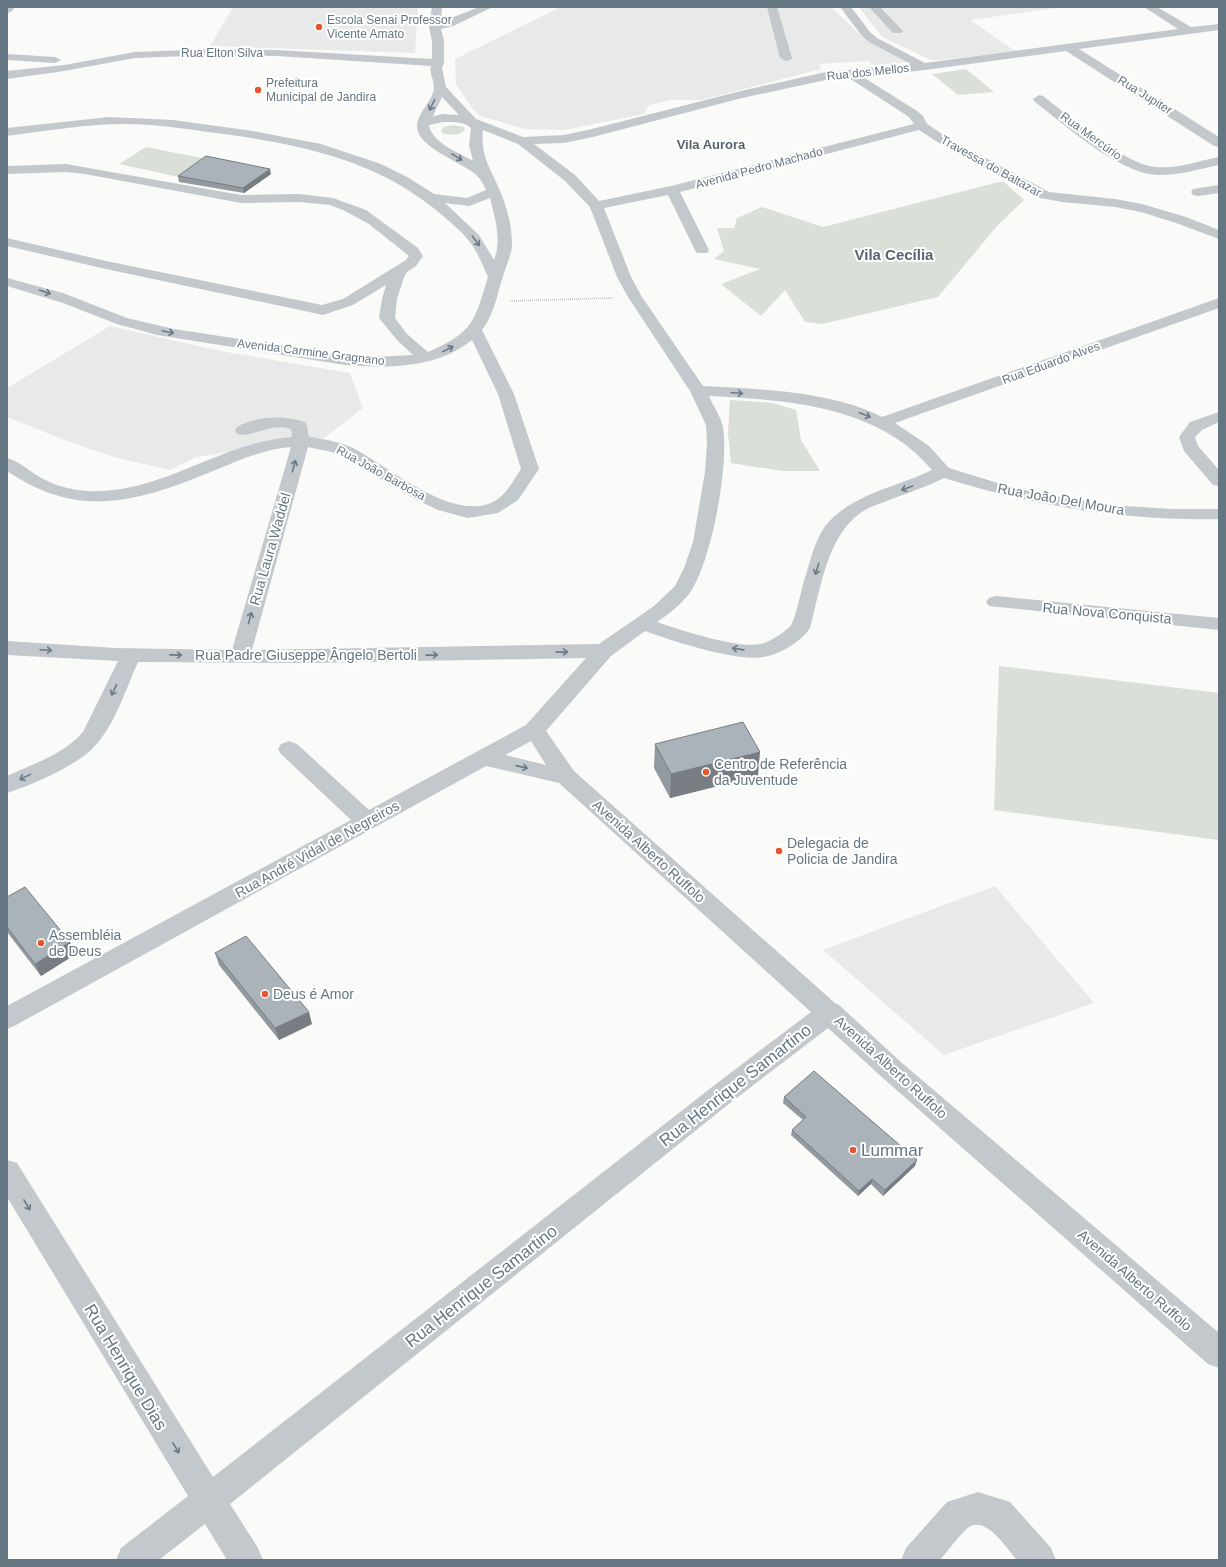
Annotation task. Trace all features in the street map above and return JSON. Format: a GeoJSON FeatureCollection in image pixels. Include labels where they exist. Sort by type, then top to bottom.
{"type":"FeatureCollection","features":[{"type":"Feature","properties":{"kind":"street"},"geometry":{"type":"LineString","coordinates":[[7,10],[10,7]]}},
{"type":"Feature","properties":{"kind":"street"},"geometry":{"type":"LineString","coordinates":[[437,7],[435,27],[438,41],[438,63],[436,68],[440,88],[473,122]]}},
{"type":"Feature","properties":{"kind":"street"},"geometry":{"type":"LineString","coordinates":[[435,27],[449,18],[488,7]]}},
{"type":"Feature","properties":{"kind":"street"},"geometry":{"type":"LineString","coordinates":[[772,7],[786,58]]}},
{"type":"Feature","properties":{"kind":"street"},"geometry":{"type":"LineString","coordinates":[[845,7],[869,37],[924,67]]}},
{"type":"Feature","properties":{"kind":"street"},"geometry":{"type":"LineString","coordinates":[[874,7],[897,31]]}},
{"type":"Feature","properties":{"kind":"street"},"geometry":{"type":"LineString","coordinates":[[1149,7],[1189,31]]}},
{"type":"Feature","properties":{"kind":"street"},"geometry":{"type":"LineString","coordinates":[[438,41],[449,18]]}},
{"type":"Feature","properties":{"kind":"street","name":"Rua dos Mellos"},"geometry":{"type":"LineString","coordinates":[[429,140],[464,141],[564,139],[798,82],[851,74],[924,67],[1070,48],[1219,27]]}},
{"type":"Feature","properties":{"kind":"street"},"geometry":{"type":"LineString","coordinates":[[1207,29],[1219,36]]}},
{"type":"Feature","properties":{"kind":"street"},"geometry":{"type":"LineString","coordinates":[[277,53],[286,48],[295,47],[372,48]]}},
{"type":"Feature","properties":{"kind":"street","name":"Rua Jupiter"},"geometry":{"type":"LineString","coordinates":[[1070,48],[1219,143]]}},
{"type":"Feature","properties":{"kind":"street","name":"Rua Elton Silva"},"geometry":{"type":"LineString","coordinates":[[7,75],[64,68],[135,55],[213,52],[277,53],[438,63]]}},
{"type":"Feature","properties":{"kind":"street"},"geometry":{"type":"LineString","coordinates":[[7,57],[50,58],[135,55]]}},
{"type":"Feature","properties":{"kind":"street"},"geometry":{"type":"LineString","coordinates":[[50,58],[57,61],[64,68]]}},
{"type":"Feature","properties":{"kind":"street","name":"Travessa do Baltazar"},"geometry":{"type":"LineString","coordinates":[[851,74],[913,114],[919,119],[921,126],[946,142],[1045,195],[1071,200],[1104,202],[1139,208],[1187,222],[1219,235]]}},
{"type":"Feature","properties":{"kind":"street"},"geometry":{"type":"LineString","coordinates":[[429,140],[423,131],[424,122],[440,88]]}},
{"type":"Feature","properties":{"kind":"street","name":"Rua Mercúrio"},"geometry":{"type":"LineString","coordinates":[[1039,99],[1124,160],[1145,170],[1168,170],[1219,161]]}},
{"type":"Feature","properties":{"kind":"street"},"geometry":{"type":"LineString","coordinates":[[424,122],[452,118],[473,122],[516,139]]}},
{"type":"Feature","properties":{"kind":"street"},"geometry":{"type":"LineString","coordinates":[[11,133],[93,121],[141,120],[299,142],[369,163],[394,174],[433,198],[473,237],[482,249],[495,277]]}},
{"type":"Feature","properties":{"kind":"street","name":"Avenida Carmine Gragnano"},"geometry":{"type":"LineString","coordinates":[[7,282],[25,286],[86,306],[122,321],[170,333],[385,363],[425,357],[445,351],[475,330],[490,302],[495,277],[501,262],[505,244],[500,208],[484,175],[464,141],[477,127],[473,122]]}},
{"type":"Feature","properties":{"kind":"street","name":"Avenida Pedro Machado"},"geometry":{"type":"LineString","coordinates":[[596,206],[672,190],[921,126]]}},
{"type":"Feature","properties":{"kind":"street","name":"Rua André Vidal de Negreiros"},"geometry":{"type":"LineString","coordinates":[[7,1018],[534,730],[604,651],[661,610],[683,589],[702,542],[714,472],[716,442],[714,425],[698,392],[635,297],[615,256],[596,206],[582,189],[570,178],[516,139]]}},
{"type":"Feature","properties":{"kind":"street","name":"Avenida Carmine Gragnano"},"geometry":{"type":"LineString","coordinates":[[429,140],[484,175]]}},
{"type":"Feature","properties":{"kind":"street"},"geometry":{"type":"LineString","coordinates":[[7,170],[66,168],[256,201],[299,198],[330,200],[362,212],[413,251],[416,256],[411,263],[400,271],[348,302],[324,310],[106,265],[7,242]]}},
{"type":"Feature","properties":{"kind":"street"},"geometry":{"type":"LineString","coordinates":[[1198,192],[1219,189]]}},
{"type":"Feature","properties":{"kind":"street"},"geometry":{"type":"LineString","coordinates":[[672,190],[702,250]]}},
{"type":"Feature","properties":{"kind":"street"},"geometry":{"type":"LineString","coordinates":[[433,198],[469,202],[493,192]]}},
{"type":"Feature","properties":{"kind":"street"},"geometry":{"type":"LineString","coordinates":[[485,214],[500,208]]}},
{"type":"Feature","properties":{"kind":"street"},"geometry":{"type":"LineString","coordinates":[[449,212],[471,215]]}},
{"type":"Feature","properties":{"kind":"street"},"geometry":{"type":"LineString","coordinates":[[400,271],[392,287],[387,304],[387,318],[402,337],[425,357]]}},
{"type":"Feature","properties":{"kind":"street","name":"Rua Eduardo Alves"},"geometry":{"type":"LineString","coordinates":[[883,422],[1219,303]]}},
{"type":"Feature","properties":{"kind":"street","name":"Rua João Barbosa"},"geometry":{"type":"LineString","coordinates":[[7,462],[20,473],[59,492],[83,496],[108,497],[137,493],[178,480],[254,448],[278,443],[301,442],[327,444],[346,452],[434,502],[452,510],[469,513],[487,511],[504,504],[515,494],[524,483],[530,469],[506,394],[475,330]]}},
{"type":"Feature","properties":{"kind":"street"},"geometry":{"type":"LineString","coordinates":[[643,624],[688,639],[741,650],[763,651],[781,642],[800,628],[823,549],[833,529],[845,516],[863,504],[943,472],[924,450],[883,422],[833,405],[780,397],[698,392]]}},
{"type":"Feature","properties":{"kind":"street"},"geometry":{"type":"LineString","coordinates":[[1219,417],[1191,429],[1187,437],[1190,447],[1219,481]]}},
{"type":"Feature","properties":{"kind":"street"},"geometry":{"type":"LineString","coordinates":[[243,430],[265,422],[287,421],[299,426],[301,442]]}},
{"type":"Feature","properties":{"kind":"street","name":"Rua Laura Waddel"},"geometry":{"type":"LineString","coordinates":[[240,656],[301,442]]}},
{"type":"Feature","properties":{"kind":"street","name":"Rua João Del Moura"},"geometry":{"type":"LineString","coordinates":[[943,472],[1032,497],[1081,505],[1133,512],[1191,515],[1219,514]]}},
{"type":"Feature","properties":{"kind":"street","name":"Rua Nova Conquista"},"geometry":{"type":"LineString","coordinates":[[996,602],[1219,624]]}},
{"type":"Feature","properties":{"kind":"street","name":"Rua Padre Giuseppe Ângelo Bertoli"},"geometry":{"type":"LineString","coordinates":[[7,648],[131,655],[240,656],[431,655],[604,651]]}},
{"type":"Feature","properties":{"kind":"street"},"geometry":{"type":"LineString","coordinates":[[7,786],[64,757],[86,743],[96,728],[131,655]]}},
{"type":"Feature","properties":{"kind":"street","name":"Avenida Alberto Ruffolo"},"geometry":{"type":"LineString","coordinates":[[534,730],[566,777],[893,1070],[1219,1353]]}},
{"type":"Feature","properties":{"kind":"street"},"geometry":{"type":"LineString","coordinates":[[289,749],[367,822]]}},
{"type":"Feature","properties":{"kind":"street","name":"Avenida Alberto Ruffolo"},"geometry":{"type":"LineString","coordinates":[[484,758],[566,777]]}},
{"type":"Feature","properties":{"kind":"street","name":"Rua Henrique Samartino"},"geometry":{"type":"LineString","coordinates":[[132,1560],[209,1502],[714,1100],[830,1012]]}},
{"type":"Feature","properties":{"kind":"street","name":"Rua Henrique Dias"},"geometry":{"type":"LineString","coordinates":[[7,1172],[246,1560]]}},
{"type":"Feature","properties":{"kind":"street"},"geometry":{"type":"LineString","coordinates":[[918,1560],[959,1514],[978,1508],[998,1514],[1039,1560]]}},
{"type":"Feature","properties":{"kind":"path"},"geometry":{"type":"LineString","coordinates":[[490,302],[635,297]]}},
{"type":"Feature","properties":{"kind":"shaded area","name":"Escola Senai Professor Vicente Amato"},"geometry":{"type":"Polygon","coordinates":[[[233,7],[418,7],[415,53],[210,46],[233,7]]]}},
{"type":"Feature","properties":{"kind":"shaded area"},"geometry":{"type":"Polygon","coordinates":[[[561,7],[831,7],[867,41],[909,62],[873,65],[868,61],[819,64],[821,69],[702,100],[671,100],[649,105],[644,114],[564,130],[524,129],[480,116],[472,108],[456,84],[455,59],[561,7]]]}},
{"type":"Feature","properties":{"kind":"shaded area"},"geometry":{"type":"Polygon","coordinates":[[[859,7],[1063,7],[970,20],[1015,51],[931,60],[882,37],[859,7]]]}},
{"type":"Feature","properties":{"kind":"shaded area"},"geometry":{"type":"Polygon","coordinates":[[[966,69],[994,92],[958,95],[932,74],[966,69]]]}},
{"type":"Feature","properties":{"kind":"shaded area"},"geometry":{"type":"Polygon","coordinates":[[[453,125],[464,127],[465,130],[453,135],[441,132],[443,127],[453,125]]]}},
{"type":"Feature","properties":{"kind":"shaded area"},"geometry":{"type":"Polygon","coordinates":[[[146,147],[206,159],[179,177],[119,164],[146,147]]]}},
{"type":"Feature","properties":{"kind":"shaded area"},"geometry":{"type":"Polygon","coordinates":[[[1003,181],[1024,200],[997,226],[938,297],[822,324],[805,322],[785,290],[761,316],[721,284],[760,269],[714,259],[724,251],[717,228],[734,228],[737,218],[762,207],[823,227],[1003,181]]]}},
{"type":"Feature","properties":{"kind":"shaded area"},"geometry":{"type":"Polygon","coordinates":[[[110,326],[220,351],[350,373],[363,408],[324,438],[196,457],[170,470],[114,457],[67,441],[7,417],[7,388],[110,326]]]}},
{"type":"Feature","properties":{"kind":"shaded area"},"geometry":{"type":"Polygon","coordinates":[[[730,400],[773,403],[796,410],[801,440],[820,471],[782,471],[731,463],[728,433],[730,400]]]}},
{"type":"Feature","properties":{"kind":"shaded area"},"geometry":{"type":"Polygon","coordinates":[[[999,666],[1219,693],[1219,840],[994,810],[999,666]]]}},
{"type":"Feature","properties":{"kind":"shaded area"},"geometry":{"type":"Polygon","coordinates":[[[995,886],[1094,1003],[944,1055],[823,950],[995,886]]]}},
{"type":"Feature","properties":{"kind":"building"},"geometry":{"type":"Polygon","coordinates":[[[206,156],[270,169],[243,188],[178,176],[206,156]]]}},
{"type":"Feature","properties":{"kind":"building"},"geometry":{"type":"Polygon","coordinates":[[[743,722],[760,752],[671,774],[655,744],[743,722]]]}},
{"type":"Feature","properties":{"kind":"building","name":"Assembléia de Deus"},"geometry":{"type":"Polygon","coordinates":[[[25,887],[70,942],[35,964],[7,927],[7,897],[25,887]]]}},
{"type":"Feature","properties":{"kind":"building","name":"Deus é Amor"},"geometry":{"type":"Polygon","coordinates":[[[246,936],[309,1012],[275,1028],[215,953],[246,936]]]}},
{"type":"Feature","properties":{"kind":"building","name":"Lummar"},"geometry":{"type":"Polygon","coordinates":[[[814,1071],[917,1160],[885,1190],[872,1179],[859,1191],[792,1130],[806,1117],[784,1097],[814,1071]]]}},
{"type":"Feature","properties":{"kind":"place","name":"Escola Senai Professor Vicente Amato"},"geometry":{"type":"Point","coordinates":[319,27]}},
{"type":"Feature","properties":{"kind":"place","name":"Prefeitura Municipal de Jandira"},"geometry":{"type":"Point","coordinates":[258,90]}},
{"type":"Feature","properties":{"kind":"place","name":"Centro de Referência da Juventude"},"geometry":{"type":"Point","coordinates":[706,772]}},
{"type":"Feature","properties":{"kind":"place","name":"Delegacia de Policia de Jandira"},"geometry":{"type":"Point","coordinates":[779,851]}},
{"type":"Feature","properties":{"kind":"place","name":"Assembléia de Deus"},"geometry":{"type":"Point","coordinates":[41,943]}},
{"type":"Feature","properties":{"kind":"place","name":"Deus é Amor"},"geometry":{"type":"Point","coordinates":[265,994]}},
{"type":"Feature","properties":{"kind":"place","name":"Lummar"},"geometry":{"type":"Point","coordinates":[853,1150]}},
{"type":"Feature","properties":{"kind":"district","name":"Vila Aurora"},"geometry":{"type":"Point","coordinates":[711,144]}},
{"type":"Feature","properties":{"kind":"district","name":"Vila Cecília"},"geometry":{"type":"Point","coordinates":[894,255]}}]}
